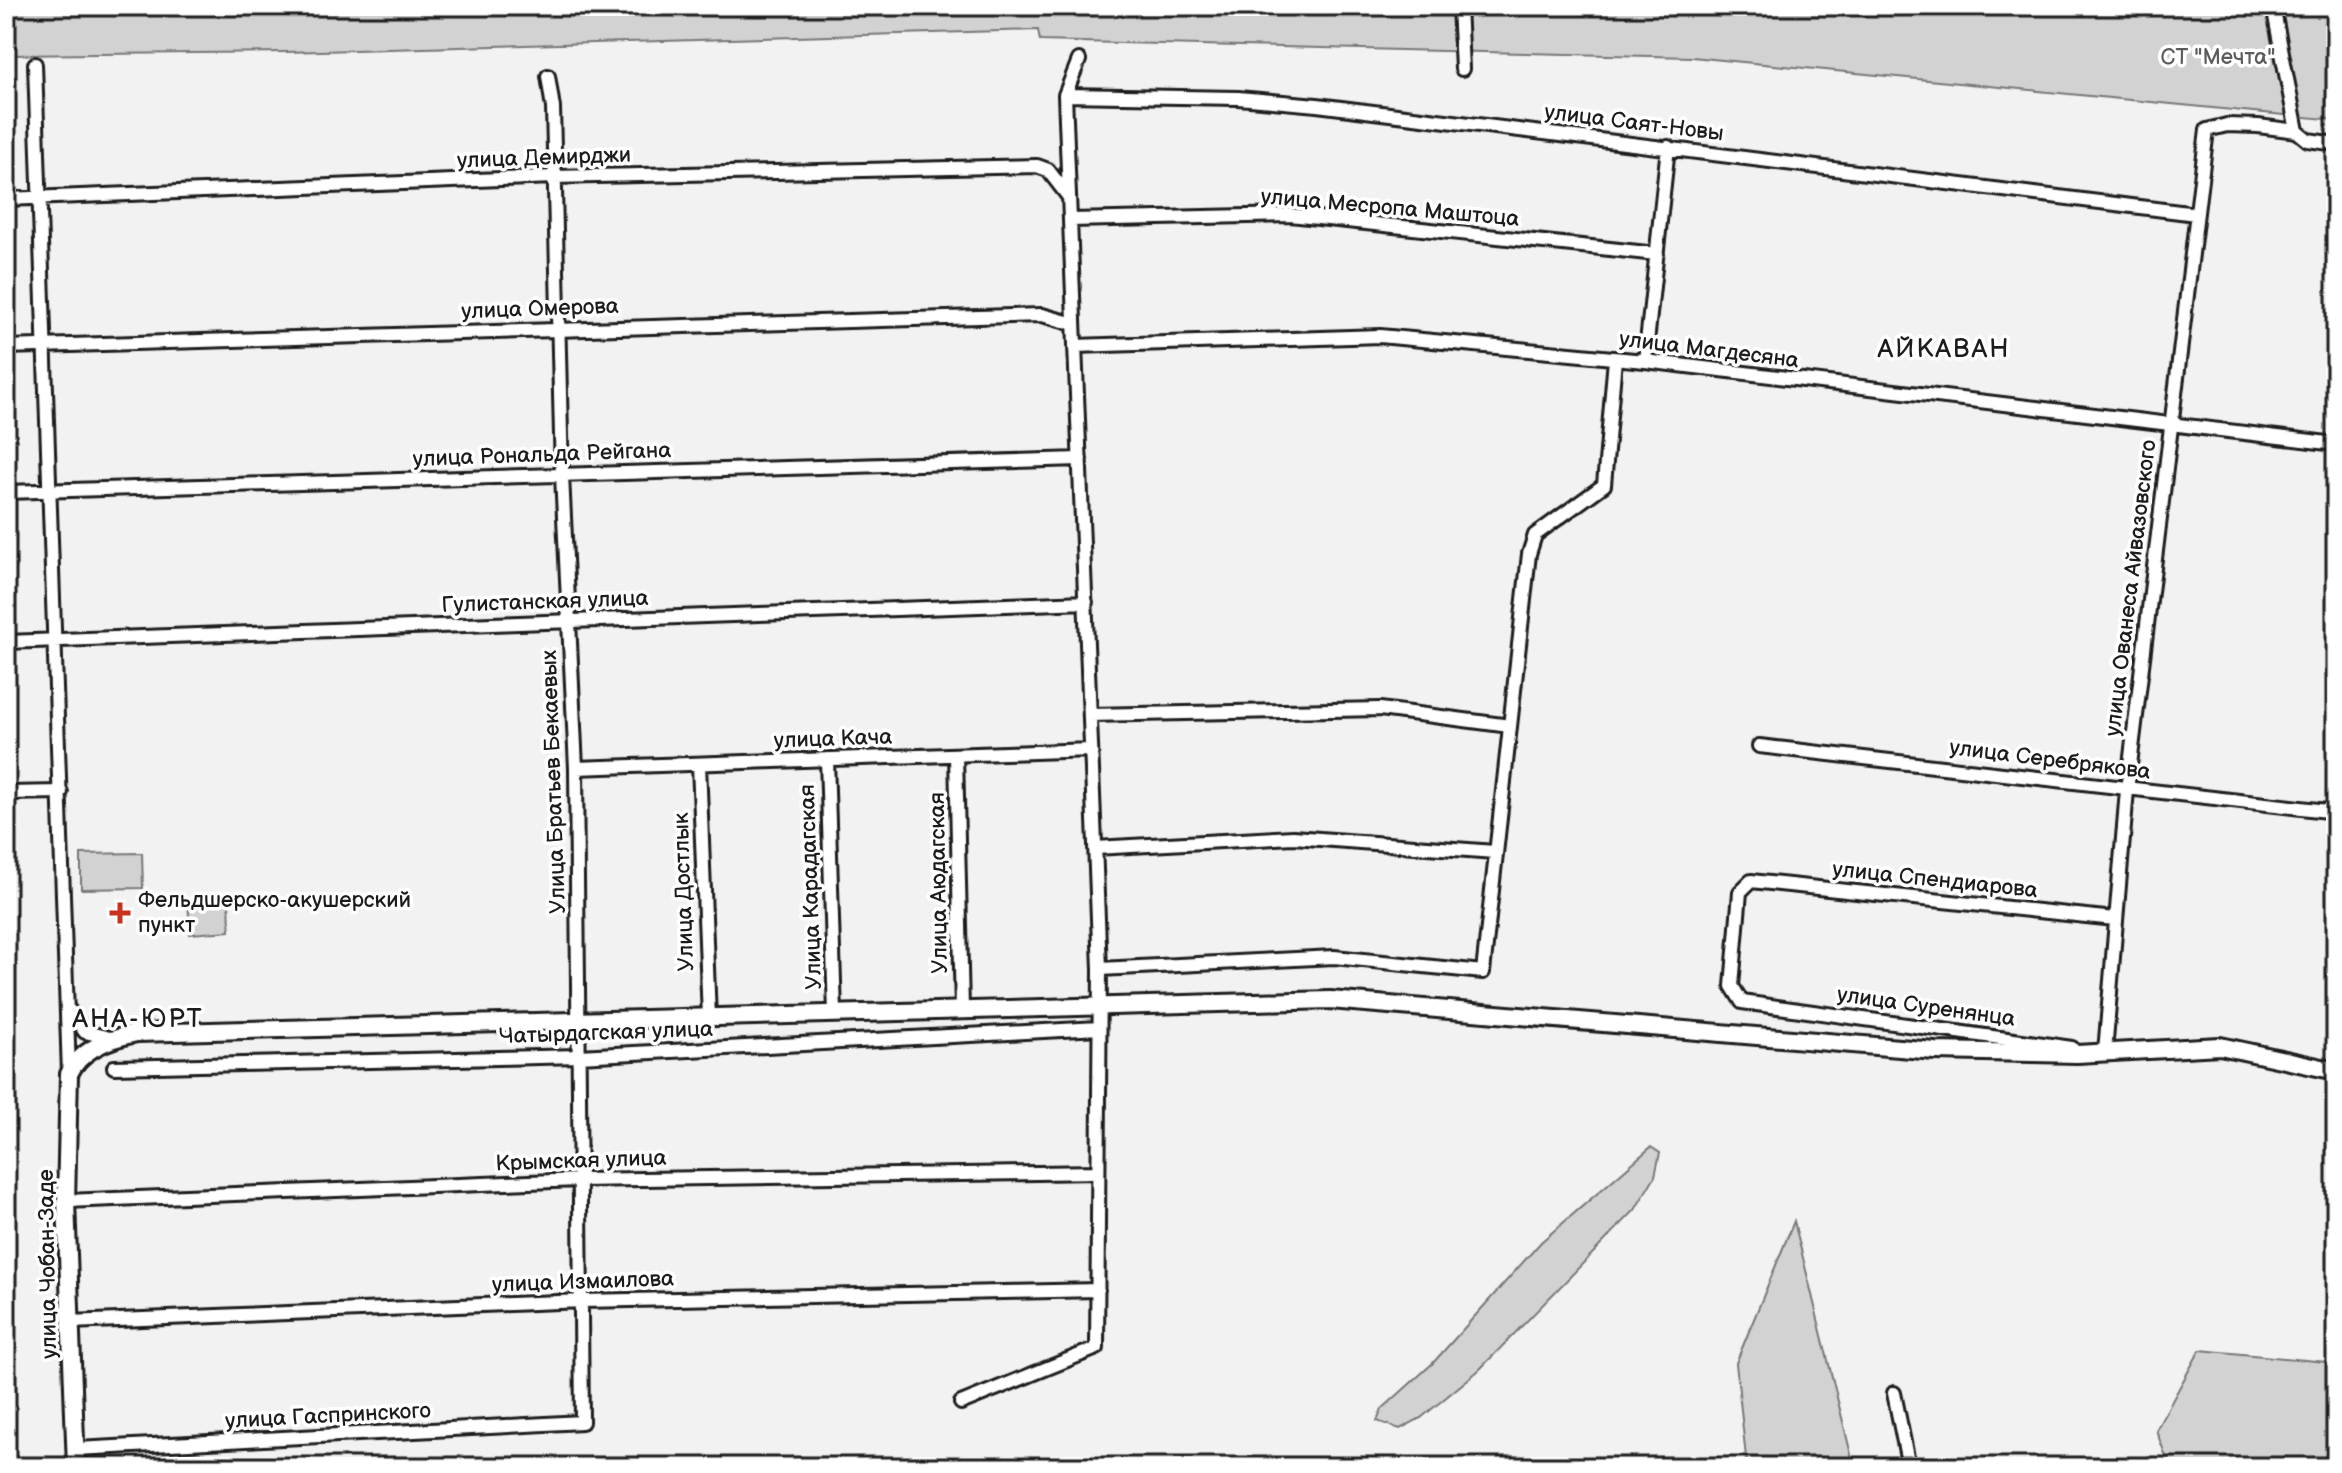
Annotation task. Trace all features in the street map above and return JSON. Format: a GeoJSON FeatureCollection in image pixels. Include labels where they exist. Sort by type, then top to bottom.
{"type":"FeatureCollection","features":[{"type":"Feature","properties":{"kind":"main road"},"geometry":{"type":"LineString","coordinates":[[72,1067],[110,1038],[137,1033],[1330,1000],[1935,1051],[2105,1052],[2220,1046],[2336,1071]]}},
{"type":"Feature","properties":{"kind":"main road","name":"улица Чобан-Заде"},"geometry":{"type":"LineString","coordinates":[[72,1067],[66,1201],[76,1467]]}},
{"type":"Feature","properties":{"kind":"street"},"geometry":{"type":"LineString","coordinates":[[1459,6],[1462,69]]}},
{"type":"Feature","properties":{"kind":"street"},"geometry":{"type":"LineString","coordinates":[[2273,6],[2297,131],[2308,140],[2336,144]]}},
{"type":"Feature","properties":{"kind":"street"},"geometry":{"type":"LineString","coordinates":[[961,1403],[1097,1348],[1100,969],[1065,95],[1079,60]]}},
{"type":"Feature","properties":{"kind":"street"},"geometry":{"type":"LineString","coordinates":[[35,64],[47,346],[53,641],[72,1067]]}},
{"type":"Feature","properties":{"kind":"street","name":"Улица Братьев Бекаевых"},"geometry":{"type":"LineString","coordinates":[[548,76],[553,108],[562,475],[576,768],[582,1422]]}},
{"type":"Feature","properties":{"kind":"street","name":"улица Саят-Новы"},"geometry":{"type":"LineString","coordinates":[[1065,95],[1238,98],[1668,147],[2196,214]]}},
{"type":"Feature","properties":{"kind":"street","name":"улица Ованеса Айвазовского"},"geometry":{"type":"LineString","coordinates":[[2105,1052],[2127,790],[2207,130],[2227,125],[2297,131]]}},
{"type":"Feature","properties":{"kind":"street"},"geometry":{"type":"LineString","coordinates":[[1645,361],[1668,147]]}},
{"type":"Feature","properties":{"kind":"street","name":"улица Демирджи"},"geometry":{"type":"LineString","coordinates":[[6,199],[553,177],[1037,166],[1048,170],[1069,198]]}},
{"type":"Feature","properties":{"kind":"street","name":"улица Месропа Маштоца"},"geometry":{"type":"LineString","coordinates":[[1070,220],[1290,215],[1657,254]]}},
{"type":"Feature","properties":{"kind":"street","name":"улица Омерова"},"geometry":{"type":"LineString","coordinates":[[6,347],[1042,315],[1074,324]]}},
{"type":"Feature","properties":{"kind":"street","name":"улица Магдесяна"},"geometry":{"type":"LineString","coordinates":[[1075,346],[1380,336],[1645,361],[2170,427],[2336,444]]}},
{"type":"Feature","properties":{"kind":"street"},"geometry":{"type":"LineString","coordinates":[[1100,969],[1334,957],[1483,972],[1529,554],[1535,535],[1604,485],[1615,359]]}},
{"type":"Feature","properties":{"kind":"street","name":"улица Рональда Рейгана"},"geometry":{"type":"LineString","coordinates":[[6,492],[1080,459]]}},
{"type":"Feature","properties":{"kind":"street","name":"Гулистанская улица"},"geometry":{"type":"LineString","coordinates":[[6,642],[1086,602]]}},
{"type":"Feature","properties":{"kind":"street"},"geometry":{"type":"LineString","coordinates":[[1090,715],[1380,709],[1510,726]]}},
{"type":"Feature","properties":{"kind":"street","name":"улица Серебрякова"},"geometry":{"type":"LineString","coordinates":[[1759,746],[2336,812]]}},
{"type":"Feature","properties":{"kind":"street","name":"улица Кача"},"geometry":{"type":"LineString","coordinates":[[576,768],[1091,750]]}},
{"type":"Feature","properties":{"kind":"street","name":"Улица Аюдагская"},"geometry":{"type":"LineString","coordinates":[[956,755],[962,1010]]}},
{"type":"Feature","properties":{"kind":"street","name":"Улица Карадагская"},"geometry":{"type":"LineString","coordinates":[[827,759],[835,1014]]}},
{"type":"Feature","properties":{"kind":"street","name":"Улица Достлык"},"geometry":{"type":"LineString","coordinates":[[699,764],[709,1018]]}},
{"type":"Feature","properties":{"kind":"street"},"geometry":{"type":"LineString","coordinates":[[6,793],[61,792]]}},
{"type":"Feature","properties":{"kind":"street"},"geometry":{"type":"LineString","coordinates":[[1095,848],[1293,837],[1495,852]]}},
{"type":"Feature","properties":{"kind":"street","name":"улица Спендиарова"},"geometry":{"type":"LineString","coordinates":[[1742,1002],[1732,986],[1740,892],[1751,881],[2115,919]]}},
{"type":"Feature","properties":{"kind":"street"},"geometry":{"type":"LineString","coordinates":[[67,998],[80,1028],[93,1036],[110,1038]]}},
{"type":"Feature","properties":{"kind":"street","name":"улица Суренянца"},"geometry":{"type":"LineString","coordinates":[[1742,1002],[2105,1052]]}},
{"type":"Feature","properties":{"kind":"street","name":"Чатырдагская улица"},"geometry":{"type":"LineString","coordinates":[[114,1067],[579,1056],[1099,1028]]}},
{"type":"Feature","properties":{"kind":"street","name":"Крымская улица"},"geometry":{"type":"LineString","coordinates":[[66,1201],[578,1180],[1098,1172]]}},
{"type":"Feature","properties":{"kind":"street","name":"улица Измаилова"},"geometry":{"type":"LineString","coordinates":[[70,1322],[582,1301],[1098,1290]]}},
{"type":"Feature","properties":{"kind":"street"},"geometry":{"type":"LineString","coordinates":[[1894,1393],[1909,1467]]}},
{"type":"Feature","properties":{"kind":"street","name":"улица Гаспринского"},"geometry":{"type":"LineString","coordinates":[[77,1449],[582,1422]]}},
{"type":"Feature","properties":{"kind":"green space","name":"СТ \"Мечта\""},"geometry":{"type":"Polygon","coordinates":[[[6,6],[2336,6],[2336,120],[1692,57],[1040,41],[1038,30],[286,52],[6,55],[6,6]]]}},
{"type":"Feature","properties":{"kind":"green space"},"geometry":{"type":"Polygon","coordinates":[[[142,853],[143,888],[81,889],[81,854],[142,853]]]}},
{"type":"Feature","properties":{"kind":"green space"},"geometry":{"type":"Polygon","coordinates":[[[229,897],[230,931],[190,934],[188,899],[229,897]]]}},
{"type":"Feature","properties":{"kind":"green space"},"geometry":{"type":"Polygon","coordinates":[[[1651,1147],[1660,1153],[1655,1176],[1635,1210],[1479,1370],[1421,1418],[1400,1429],[1377,1421],[1382,1409],[1433,1363],[1541,1242],[1651,1147]]]}},
{"type":"Feature","properties":{"kind":"green space"},"geometry":{"type":"Polygon","coordinates":[[[1794,1221],[1854,1467],[1747,1467],[1736,1363],[1794,1221]]]}},
{"type":"Feature","properties":{"kind":"green space"},"geometry":{"type":"Polygon","coordinates":[[[2200,1350],[2336,1363],[2336,1467],[2170,1467],[2156,1430],[2200,1350]]]}},
{"type":"Feature","properties":{"kind":"place","name":"Фельдшерско-акушерский пункт"},"geometry":{"type":"Point","coordinates":[120,913]}},
{"type":"Feature","properties":{"kind":"district","name":"АЙКАВАН"},"geometry":{"type":"Point","coordinates":[1944,349]}},
{"type":"Feature","properties":{"kind":"district","name":"АНА-ЮРТ"},"geometry":{"type":"Point","coordinates":[138,1019]}}]}
